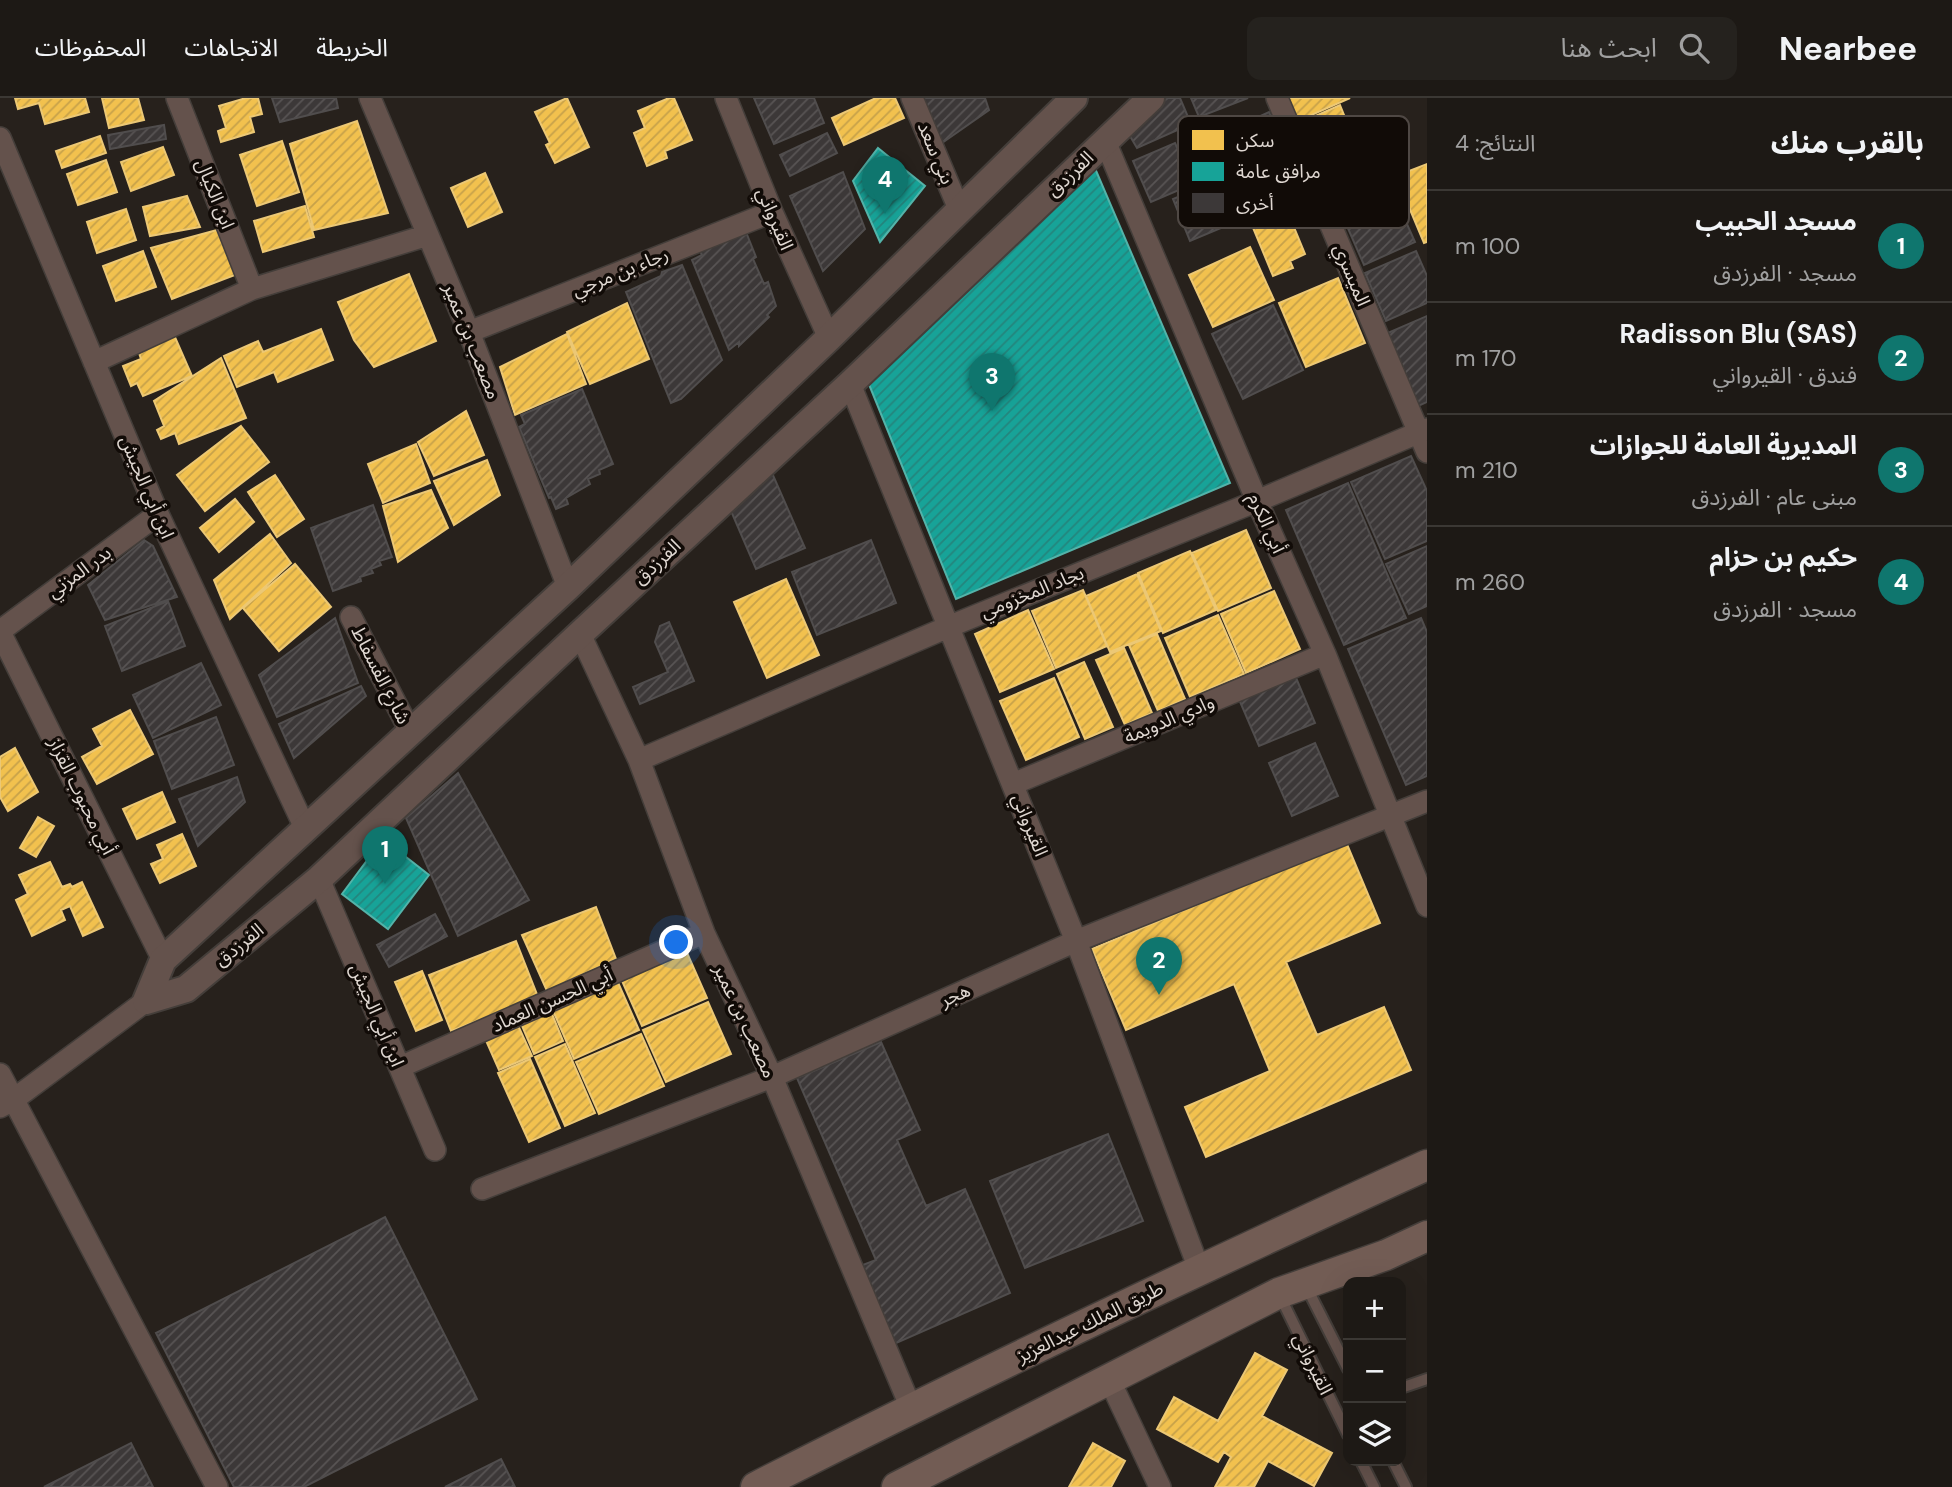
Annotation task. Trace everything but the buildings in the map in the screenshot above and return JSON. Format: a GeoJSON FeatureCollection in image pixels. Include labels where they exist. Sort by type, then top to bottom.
{"type":"FeatureCollection","features":[{"type":"Feature","properties":{"kind":"main road","name":"طريق الملك عبدالعزيز"},"geometry":{"type":"LineString","coordinates":[[756,1487],[911,1408],[1199,1269],[1427,1165]]}},
{"type":"Feature","properties":{"kind":"main road"},"geometry":{"type":"LineString","coordinates":[[897,1487],[1292,1288],[1386,1255],[1427,1236]]}},
{"type":"Feature","properties":{"kind":"street","name":"ابن الكيال"},"geometry":{"type":"LineString","coordinates":[[177,98],[252,289]]}},
{"type":"Feature","properties":{"kind":"street","name":"مصعب بن عمير"},"geometry":{"type":"LineString","coordinates":[[370,98],[469,332],[568,587]]}},
{"type":"Feature","properties":{"kind":"street","name":"القيرواني"},"geometry":{"type":"LineString","coordinates":[[726,98],[772,212],[828,338]]}},
{"type":"Feature","properties":{"kind":"street","name":"بني سعد"},"geometry":{"type":"LineString","coordinates":[[912,98],[959,209]]}},
{"type":"Feature","properties":{"kind":"street","name":"الفرزدق"},"geometry":{"type":"LineString","coordinates":[[146,1001],[163,960],[568,587],[1074,98]]}},
{"type":"Feature","properties":{"kind":"street","name":"الفرزدق"},"geometry":{"type":"LineString","coordinates":[[7,1103],[146,1001],[186,989],[319,880],[850,384],[1151,98]]}},
{"type":"Feature","properties":{"kind":"street","name":"الميسري"},"geometry":{"type":"LineString","coordinates":[[1277,98],[1285,116]]}},
{"type":"Feature","properties":{"kind":"street","name":"ابن أبي الجيش"},"geometry":{"type":"LineString","coordinates":[[0,138],[158,514],[306,830]]}},
{"type":"Feature","properties":{"kind":"street","name":"أبي الكرم"},"geometry":{"type":"LineString","coordinates":[[1105,141],[1257,501],[1325,654],[1427,906]]}},
{"type":"Feature","properties":{"kind":"street","name":"رجاء بن مرجي"},"geometry":{"type":"LineString","coordinates":[[469,332],[772,212]]}},
{"type":"Feature","properties":{"kind":"street","name":"الميسري"},"geometry":{"type":"LineString","coordinates":[[1333,228],[1424,437]]}},
{"type":"Feature","properties":{"kind":"street"},"geometry":{"type":"LineString","coordinates":[[94,362],[252,289],[428,235]]}},
{"type":"Feature","properties":{"kind":"street","name":"القيرواني"},"geometry":{"type":"LineString","coordinates":[[850,384],[1076,941],[1199,1269]]}},
{"type":"Feature","properties":{"kind":"street","name":"بجاد المخزومي"},"geometry":{"type":"LineString","coordinates":[[639,760],[948,627],[1257,501],[1424,437]]}},
{"type":"Feature","properties":{"kind":"street","name":"بدر المزني"},"geometry":{"type":"LineString","coordinates":[[0,631],[158,514]]}},
{"type":"Feature","properties":{"kind":"street","name":"شارع الفسفاط"},"geometry":{"type":"LineString","coordinates":[[351,617],[411,733]]}},
{"type":"Feature","properties":{"kind":"street","name":"أبي محبوب القزاز"},"geometry":{"type":"LineString","coordinates":[[0,631],[163,960]]}},
{"type":"Feature","properties":{"kind":"street","name":"مصعب بن عمير"},"geometry":{"type":"LineString","coordinates":[[580,634],[639,760],[705,933],[772,1077],[911,1408]]}},
{"type":"Feature","properties":{"kind":"street","name":"وادي الدويمة"},"geometry":{"type":"LineString","coordinates":[[1013,784],[1325,654]]}},
{"type":"Feature","properties":{"kind":"street","name":"هجر"},"geometry":{"type":"LineString","coordinates":[[482,1189],[772,1077],[1076,941],[1427,801]]}},
{"type":"Feature","properties":{"kind":"street","name":"ابن أبي الجيش"},"geometry":{"type":"LineString","coordinates":[[319,880],[435,1150]]}},
{"type":"Feature","properties":{"kind":"street","name":"أبي الحسن العماد"},"geometry":{"type":"LineString","coordinates":[[400,1067],[705,933]]}},
{"type":"Feature","properties":{"kind":"street"},"geometry":{"type":"LineString","coordinates":[[0,1074],[7,1103],[132,1326],[217,1487]]}},
{"type":"Feature","properties":{"kind":"street"},"geometry":{"type":"LineString","coordinates":[[1109,1379],[1160,1487]]}},
{"type":"Feature","properties":{"kind":"lane","name":"القيرواني"},"geometry":{"type":"LineString","coordinates":[[1292,1288],[1343,1362]]}},
{"type":"Feature","properties":{"kind":"lane","name":"القيرواني"},"geometry":{"type":"LineString","coordinates":[[1292,1288],[1343,1422]]}},
{"type":"Feature","properties":{"kind":"lane"},"geometry":{"type":"LineString","coordinates":[[1406,1386],[1427,1379]]}},
{"type":"Feature","properties":{"kind":"lane"},"geometry":{"type":"LineString","coordinates":[[1364,1466],[1374,1487]]}},
{"type":"Feature","properties":{"kind":"lane"},"geometry":{"type":"LineString","coordinates":[[1396,1466],[1406,1487]]}},
{"type":"Feature","properties":{"kind":"place","name":"حكيم بن حزام"},"geometry":{"type":"Point","coordinates":[885,214]}},
{"type":"Feature","properties":{"kind":"place","name":"المديرية العامة للجوازات"},"geometry":{"type":"Point","coordinates":[992,411]}},
{"type":"Feature","properties":{"kind":"place","name":"مسجد الحبيب"},"geometry":{"type":"Point","coordinates":[385,884]}},
{"type":"Feature","properties":{"kind":"place","name":"Radisson Blu (SAS)"},"geometry":{"type":"Point","coordinates":[1159,995]}}]}
